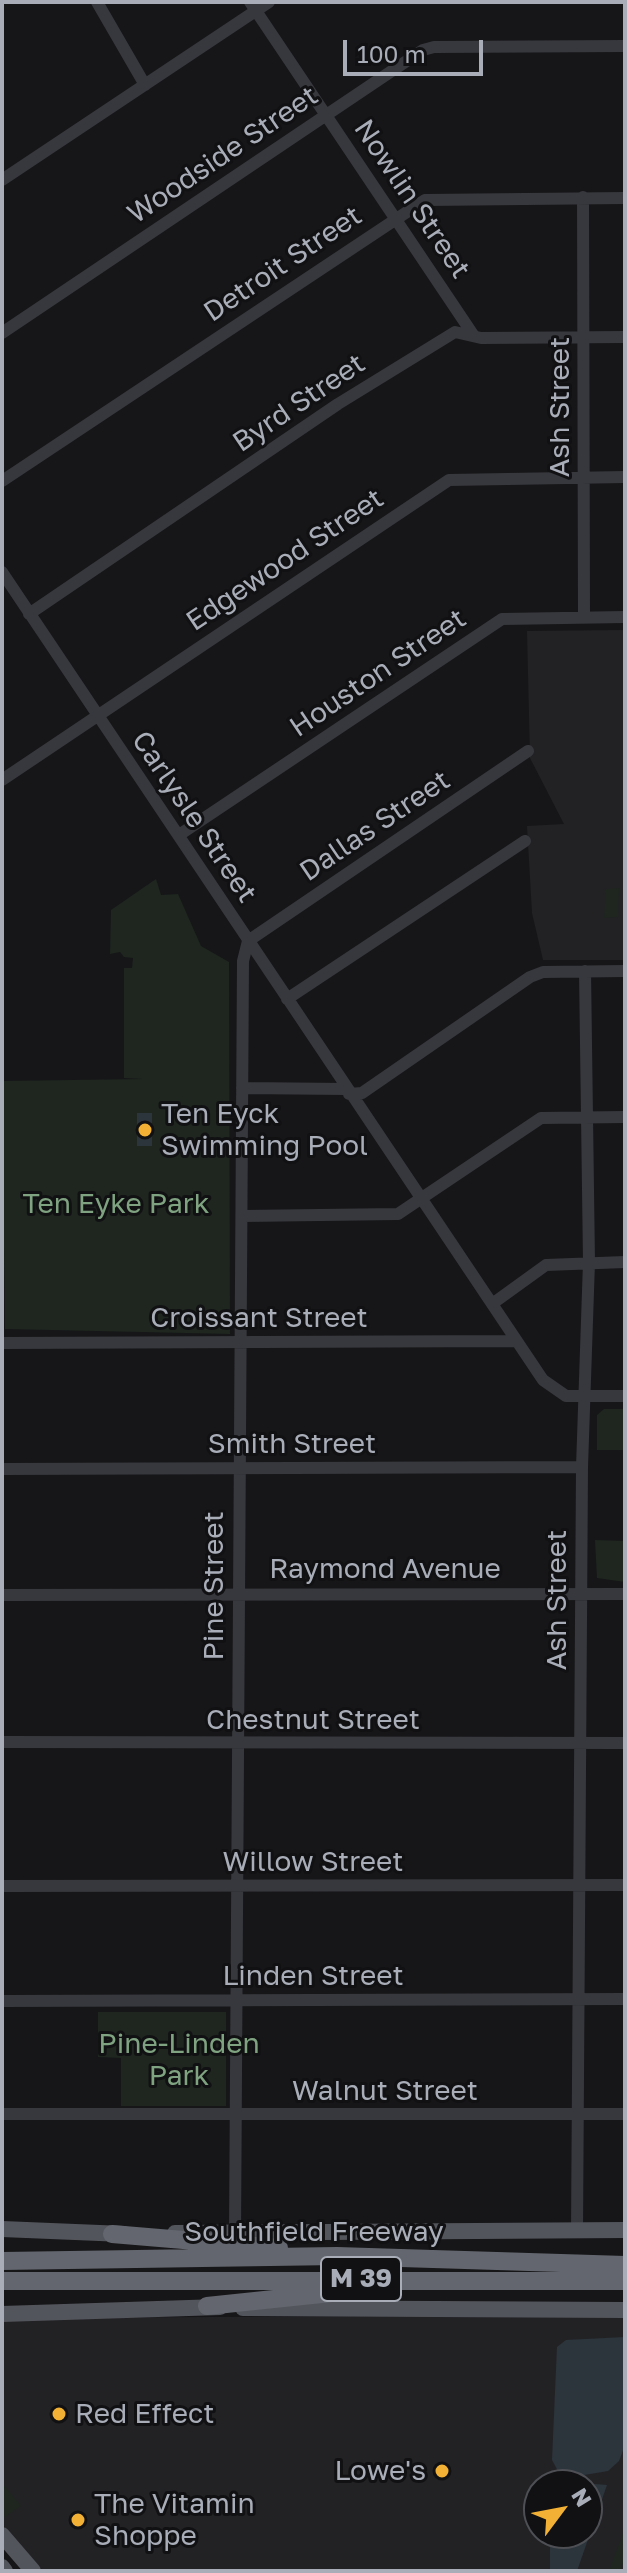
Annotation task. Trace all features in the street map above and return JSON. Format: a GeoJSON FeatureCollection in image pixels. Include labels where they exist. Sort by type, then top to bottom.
{"type":"FeatureCollection","features":[{"type":"Feature","properties":{"kind":"highway"},"geometry":{"type":"LineString","coordinates":[[112,2234],[337,2256]]}},
{"type":"Feature","properties":{"kind":"highway","name":"Southfield Freeway"},"geometry":{"type":"LineString","coordinates":[[2,2261],[337,2256],[625,2265]]}},
{"type":"Feature","properties":{"kind":"highway"},"geometry":{"type":"LineString","coordinates":[[207,2306],[311,2293],[443,2289],[531,2278]]}},
{"type":"Feature","properties":{"kind":"highway","name":"Southfield Freeway"},"geometry":{"type":"LineString","coordinates":[[2,2281],[531,2278],[625,2281]]}},
{"type":"Feature","properties":{"kind":"main road"},"geometry":{"type":"LineString","coordinates":[[2,2229],[112,2234],[625,2230]]}},
{"type":"Feature","properties":{"kind":"main road"},"geometry":{"type":"LineString","coordinates":[[2,2314],[207,2306],[276,2310],[625,2310]]}},
{"type":"Feature","properties":{"kind":"main road"},"geometry":{"type":"LineString","coordinates":[[2,2535],[33,2571]]}},
{"type":"Feature","properties":{"kind":"street"},"geometry":{"type":"LineString","coordinates":[[97,2],[145,85]]}},
{"type":"Feature","properties":{"kind":"street"},"geometry":{"type":"LineString","coordinates":[[2,180],[145,85],[253,6],[269,2]]}},
{"type":"Feature","properties":{"kind":"street","name":"Nowlin Street"},"geometry":{"type":"LineString","coordinates":[[253,6],[474,336]]}},
{"type":"Feature","properties":{"kind":"street","name":"Woodside Street"},"geometry":{"type":"LineString","coordinates":[[2,333],[423,50],[434,47],[625,46]]}},
{"type":"Feature","properties":{"kind":"street","name":"Ash Street"},"geometry":{"type":"LineString","coordinates":[[583,197],[584,617]]}},
{"type":"Feature","properties":{"kind":"street","name":"Detroit Street"},"geometry":{"type":"LineString","coordinates":[[2,481],[396,217],[432,198],[625,198]]}},
{"type":"Feature","properties":{"kind":"street","name":"Byrd Street"},"geometry":{"type":"LineString","coordinates":[[29,614],[438,340],[455,332],[474,336],[625,337]]}},
{"type":"Feature","properties":{"kind":"street","name":"Edgewood Street"},"geometry":{"type":"LineString","coordinates":[[2,780],[449,480],[625,477]]}},
{"type":"Feature","properties":{"kind":"street","name":"Carlysle Street"},"geometry":{"type":"LineString","coordinates":[[2,572],[348,1092],[550,1387],[566,1396],[625,1396]]}},
{"type":"Feature","properties":{"kind":"street","name":"Houston Street"},"geometry":{"type":"LineString","coordinates":[[179,835],[502,619],[625,617]]}},
{"type":"Feature","properties":{"kind":"street","name":"Dallas Street"},"geometry":{"type":"LineString","coordinates":[[248,941],[528,751]]}},
{"type":"Feature","properties":{"kind":"street"},"geometry":{"type":"LineString","coordinates":[[287,999],[525,841]]}},
{"type":"Feature","properties":{"kind":"street","name":"Pine Street"},"geometry":{"type":"LineString","coordinates":[[235,2231],[239,1342],[243,1216],[243,961],[248,941]]}},
{"type":"Feature","properties":{"kind":"street","name":"Ash Street"},"geometry":{"type":"LineString","coordinates":[[577,2230],[582,1467],[589,1262],[585,971]]}},
{"type":"Feature","properties":{"kind":"street"},"geometry":{"type":"LineString","coordinates":[[242,1088],[362,1093],[530,977],[543,972],[625,971]]}},
{"type":"Feature","properties":{"kind":"street"},"geometry":{"type":"LineString","coordinates":[[243,1216],[391,1215],[422,1200],[541,1118],[625,1117]]}},
{"type":"Feature","properties":{"kind":"street"},"geometry":{"type":"LineString","coordinates":[[492,1304],[546,1265],[625,1262]]}},
{"type":"Feature","properties":{"kind":"street","name":"Croissant Street"},"geometry":{"type":"LineString","coordinates":[[2,1343],[517,1341]]}},
{"type":"Feature","properties":{"kind":"street","name":"Smith Street"},"geometry":{"type":"LineString","coordinates":[[2,1469],[582,1467]]}},
{"type":"Feature","properties":{"kind":"street","name":"Raymond Avenue"},"geometry":{"type":"LineString","coordinates":[[2,1595],[625,1594]]}},
{"type":"Feature","properties":{"kind":"street","name":"Chestnut Street"},"geometry":{"type":"LineString","coordinates":[[2,1742],[625,1743]]}},
{"type":"Feature","properties":{"kind":"street","name":"Willow Street"},"geometry":{"type":"LineString","coordinates":[[2,1886],[625,1885]]}},
{"type":"Feature","properties":{"kind":"street","name":"Linden Street"},"geometry":{"type":"LineString","coordinates":[[2,2001],[625,1999]]}},
{"type":"Feature","properties":{"kind":"street","name":"Walnut Street"},"geometry":{"type":"LineString","coordinates":[[2,2114],[625,2114]]}},
{"type":"Feature","properties":{"kind":"shaded area"},"geometry":{"type":"Polygon","coordinates":[[[625,630],[625,960],[543,960],[532,913],[527,826],[564,824],[530,758],[527,631],[625,630]]]}},
{"type":"Feature","properties":{"kind":"shaded area","name":"Ten Eyck Swimming Pool"},"geometry":{"type":"Polygon","coordinates":[[[137,1113],[152,1113],[152,1146],[137,1146],[137,1113]]]}},
{"type":"Feature","properties":{"kind":"shaded area"},"geometry":{"type":"Polygon","coordinates":[[[625,2315],[625,2571],[43,2571],[2,2524],[2,2318],[625,2315]]]}},
{"type":"Feature","properties":{"kind":"shaded area"},"geometry":{"type":"Polygon","coordinates":[[[625,2337],[625,2445],[619,2461],[608,2471],[557,2469],[552,2460],[557,2347],[566,2340],[625,2337]]]}},
{"type":"Feature","properties":{"kind":"shaded area"},"geometry":{"type":"Polygon","coordinates":[[[550,2549],[585,2549],[577,2571],[550,2571],[550,2549]]]}},
{"type":"Feature","properties":{"kind":"green space","name":"Ten Eyke Park"},"geometry":{"type":"Polygon","coordinates":[[[156,879],[161,895],[178,894],[201,946],[229,962],[230,1334],[5,1329],[2,1081],[142,1079],[124,1078],[124,968],[132,968],[133,958],[124,957],[120,952],[110,954],[111,910],[156,879]]]}},
{"type":"Feature","properties":{"kind":"green space"},"geometry":{"type":"Polygon","coordinates":[[[619,888],[618,917],[604,918],[606,889],[619,888]]]}},
{"type":"Feature","properties":{"kind":"green space"},"geometry":{"type":"Polygon","coordinates":[[[604,1409],[625,1409],[625,1450],[597,1450],[597,1415],[604,1409]]]}},
{"type":"Feature","properties":{"kind":"green space"},"geometry":{"type":"Polygon","coordinates":[[[595,1540],[625,1541],[625,1582],[597,1578],[595,1540]]]}},
{"type":"Feature","properties":{"kind":"green space","name":"Pine-Linden Park"},"geometry":{"type":"Polygon","coordinates":[[[98,2012],[226,2012],[226,2106],[121,2106],[121,2058],[98,2057],[98,2012]]]}},
{"type":"Feature","properties":{"kind":"green space"},"geometry":{"type":"Polygon","coordinates":[[[2,2483],[21,2506],[5,2517],[2,2517],[2,2483]]]}},
{"type":"Feature","properties":{"kind":"green space"},"geometry":{"type":"Polygon","coordinates":[[[625,2528],[625,2558],[620,2571],[609,2571],[625,2528]]]}},
{"type":"Feature","properties":{"kind":"place","name":"Ten Eyck Swimming Pool"},"geometry":{"type":"Point","coordinates":[145,1130]}},
{"type":"Feature","properties":{"kind":"place","name":"Red Effect"},"geometry":{"type":"Point","coordinates":[59,2414]}},
{"type":"Feature","properties":{"kind":"place","name":"Lowe's"},"geometry":{"type":"Point","coordinates":[442,2471]}},
{"type":"Feature","properties":{"kind":"place","name":"The Vitamin Shoppe"},"geometry":{"type":"Point","coordinates":[78,2520]}}]}
